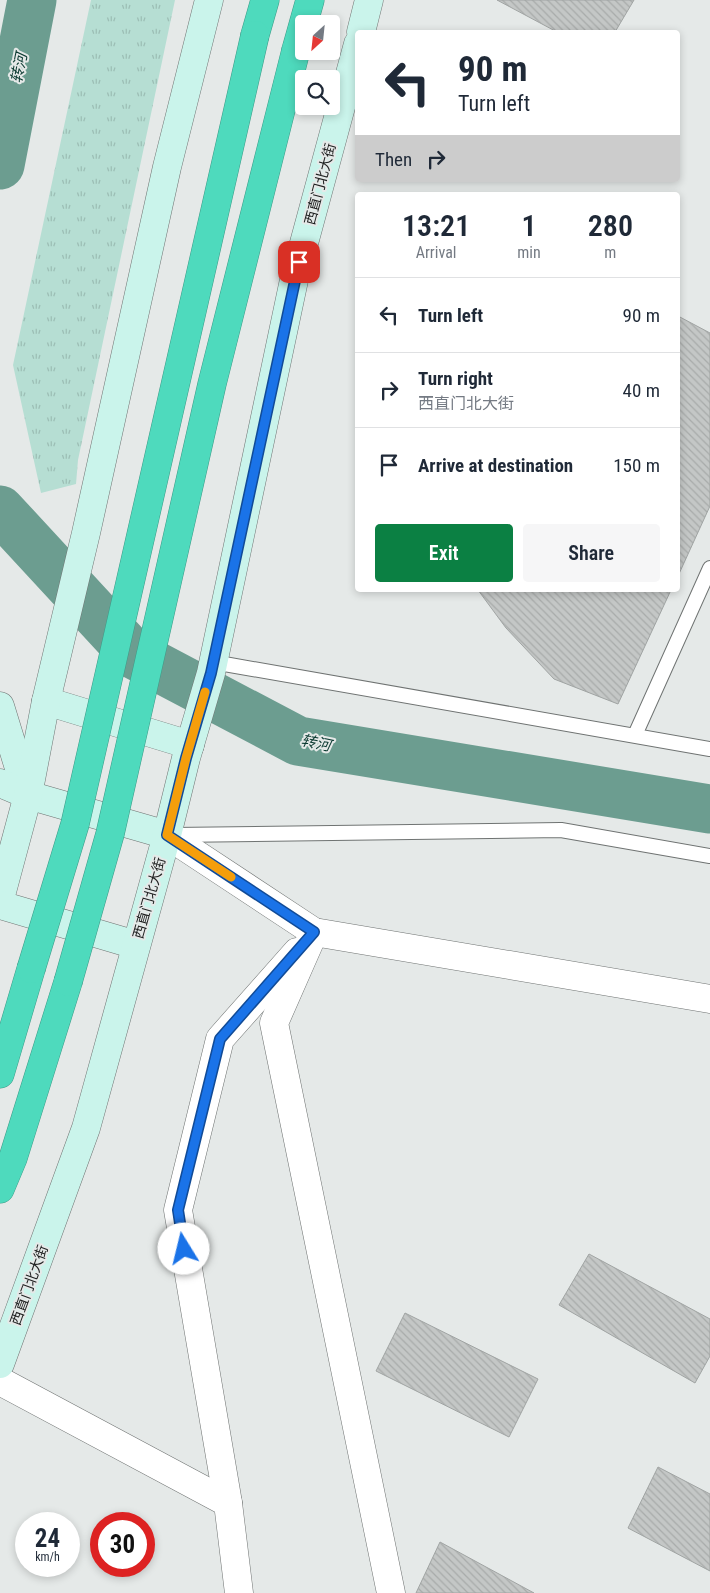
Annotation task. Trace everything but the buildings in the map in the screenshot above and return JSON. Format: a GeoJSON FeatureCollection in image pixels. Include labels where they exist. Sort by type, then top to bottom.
{"type":"FeatureCollection","features":[{"type":"Feature","properties":{"kind":"highway"},"geometry":{"type":"LineString","coordinates":[[0,1074],[75,824],[255,35],[265,0]]}},
{"type":"Feature","properties":{"kind":"highway"},"geometry":{"type":"LineString","coordinates":[[0,1189],[13,1158],[68,982],[110,834],[212,384],[310,0]]}},
{"type":"Feature","properties":{"kind":"street"},"geometry":{"type":"LineString","coordinates":[[0,899],[28,795],[49,689],[86,533],[167,167],[209,0]]}},
{"type":"Feature","properties":{"kind":"street"},"geometry":{"type":"LineString","coordinates":[[362,30],[369,0]]}},
{"type":"Feature","properties":{"kind":"street","name":"西直门北大街"},"geometry":{"type":"LineString","coordinates":[[0,1364],[86,1128],[167,835],[212,667],[294,280],[355,55]]}},
{"type":"Feature","properties":{"kind":"street"},"geometry":{"type":"LineString","coordinates":[[49,689],[188,751]]}},
{"type":"Feature","properties":{"kind":"street"},"geometry":{"type":"LineString","coordinates":[[0,706],[28,795]]}},
{"type":"Feature","properties":{"kind":"street"},"geometry":{"type":"LineString","coordinates":[[0,783],[28,795],[167,835],[314,932],[710,999]]}},
{"type":"Feature","properties":{"kind":"street"},"geometry":{"type":"LineString","coordinates":[[0,905],[136,945]]}},
{"type":"Feature","properties":{"kind":"street"},"geometry":{"type":"LineString","coordinates":[[239,1593],[228,1504],[178,1210],[220,1039],[314,932]]}},
{"type":"Feature","properties":{"kind":"street"},"geometry":{"type":"LineString","coordinates":[[314,932],[274,1023],[391,1593]]}},
{"type":"Feature","properties":{"kind":"street"},"geometry":{"type":"LineString","coordinates":[[0,1382],[228,1504]]}},
{"type":"Feature","properties":{"kind":"lane"},"geometry":{"type":"LineString","coordinates":[[635,735],[710,568]]}},
{"type":"Feature","properties":{"kind":"lane"},"geometry":{"type":"LineString","coordinates":[[212,667],[635,735],[710,750]]}},
{"type":"Feature","properties":{"kind":"lane"},"geometry":{"type":"LineString","coordinates":[[167,835],[561,830],[710,856]]}},
{"type":"Feature","properties":{"kind":"green space"},"geometry":{"type":"Polygon","coordinates":[[[91,0],[175,0],[78,460],[76,484],[41,493],[13,365],[91,0]]]}},
{"type":"Feature","properties":{"kind":"waterway","name":"转河"},"geometry":{"type":"LineString","coordinates":[[0,165],[32,0]]}},
{"type":"Feature","properties":{"kind":"waterway","name":"转河"},"geometry":{"type":"LineString","coordinates":[[0,510],[133,654],[298,741],[710,809]]}},
{"type":"Feature","properties":{"kind":"slow traffic"},"geometry":{"type":"LineString","coordinates":[[205,692],[167,835],[231,877]]}},
{"type":"Feature","properties":{"kind":"route"},"geometry":{"type":"LineString","coordinates":[[184,1249],[178,1210],[220,1039],[314,932],[167,835],[186,758],[211,673],[299,262]]}}]}
